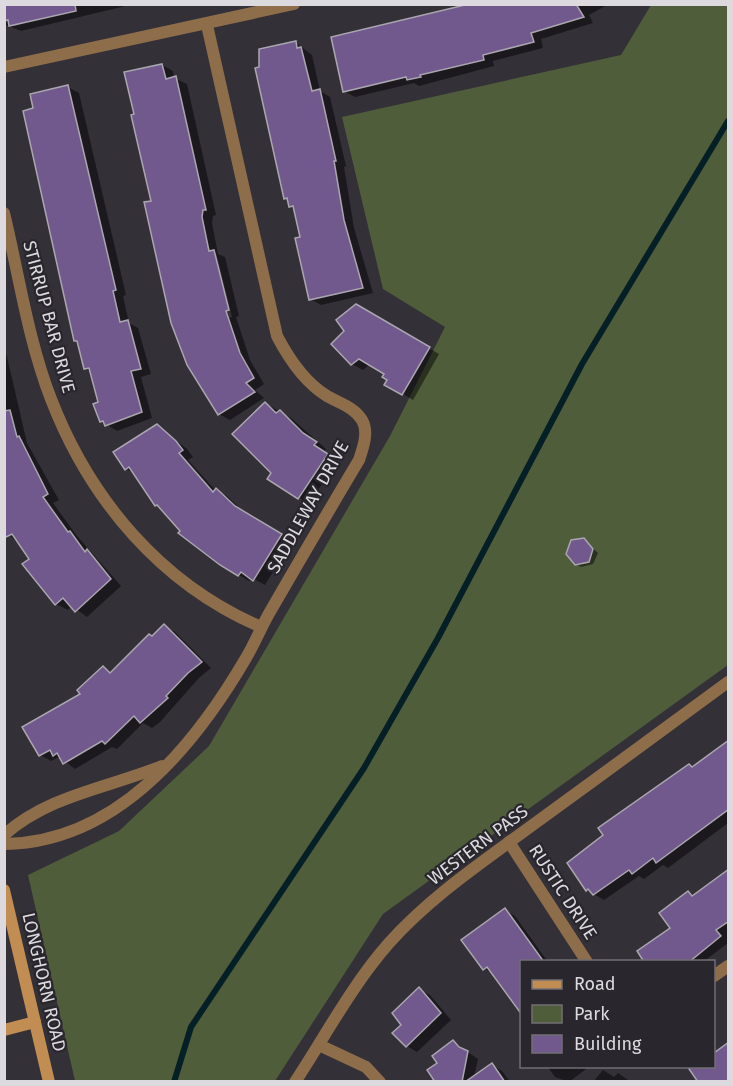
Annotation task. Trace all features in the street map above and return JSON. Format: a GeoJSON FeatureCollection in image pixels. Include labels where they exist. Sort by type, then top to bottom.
{"type":"FeatureCollection","features":[{"type":"Feature","properties":{"kind":"main road","name":"LONGHORN ROAD"},"geometry":{"type":"LineString","coordinates":[[4,890],[49,1082]]}},
{"type":"Feature","properties":{"kind":"main road"},"geometry":{"type":"LineString","coordinates":[[4,1030],[35,1022]]}},
{"type":"Feature","properties":{"kind":"street"},"geometry":{"type":"LineString","coordinates":[[4,67],[207,25],[294,4]]}},
{"type":"Feature","properties":{"kind":"street","name":"SADDLEWAY DRIVE"},"geometry":{"type":"LineString","coordinates":[[4,844],[54,839],[85,827],[117,809],[143,789],[166,764],[220,699],[247,657],[261,627],[359,460],[366,439],[363,420],[349,407],[326,395],[308,380],[290,359],[277,336],[207,25]]}},
{"type":"Feature","properties":{"kind":"street","name":"STIRRUP BAR DRIVE"},"geometry":{"type":"LineString","coordinates":[[4,213],[50,398],[87,475],[110,509],[166,569],[196,593],[229,614],[261,627]]}},
{"type":"Feature","properties":{"kind":"street","name":"WESTERN PASS"},"geometry":{"type":"LineString","coordinates":[[295,1082],[343,1002],[389,943],[458,880],[729,682]]}},
{"type":"Feature","properties":{"kind":"street","name":"SADDLEWAY DRIVE"},"geometry":{"type":"LineString","coordinates":[[4,835],[21,820],[50,804],[124,782],[166,764]]}},
{"type":"Feature","properties":{"kind":"street","name":"RUSTIC DRIVE"},"geometry":{"type":"LineString","coordinates":[[509,842],[586,960]]}},
{"type":"Feature","properties":{"kind":"street"},"geometry":{"type":"LineString","coordinates":[[715,975],[729,966]]}},
{"type":"Feature","properties":{"kind":"street"},"geometry":{"type":"LineString","coordinates":[[319,1045],[366,1067],[380,1082]]}},
{"type":"Feature","properties":{"kind":"green space"},"geometry":{"type":"Polygon","coordinates":[[[651,5],[728,5],[728,665],[383,914],[275,1081],[75,1081],[28,875],[119,831],[209,746],[390,436],[445,327],[383,289],[342,117],[621,55],[651,5]]]}},
{"type":"Feature","properties":{"kind":"building"},"geometry":{"type":"Polygon","coordinates":[[[4,4],[75,4],[76,11],[9,26],[8,20],[4,21],[4,4]]]}},
{"type":"Feature","properties":{"kind":"building"},"geometry":{"type":"Polygon","coordinates":[[[469,4],[576,4],[584,17],[531,33],[534,42],[483,55],[484,60],[420,75],[421,77],[407,80],[406,77],[343,92],[331,37],[469,4]]]}},
{"type":"Feature","properties":{"kind":"building"},"geometry":{"type":"Polygon","coordinates":[[[296,41],[297,48],[301,47],[312,91],[320,89],[336,161],[334,161],[344,220],[363,288],[309,300],[295,238],[300,237],[293,206],[289,207],[287,198],[284,199],[255,68],[259,67],[259,49],[296,41]]]}},
{"type":"Feature","properties":{"kind":"building"},"geometry":{"type":"Polygon","coordinates":[[[162,64],[166,79],[176,76],[206,210],[203,210],[202,217],[209,251],[214,250],[229,310],[226,311],[240,353],[254,378],[246,383],[255,392],[218,415],[187,365],[171,323],[144,202],[151,201],[131,115],[134,114],[124,72],[162,64]]]}},
{"type":"Feature","properties":{"kind":"building"},"geometry":{"type":"Polygon","coordinates":[[[68,85],[116,290],[113,291],[120,322],[128,320],[141,369],[131,371],[142,412],[105,426],[103,421],[100,422],[93,404],[98,402],[89,368],[84,369],[77,341],[74,341],[23,111],[33,108],[30,94],[68,85]]]}},
{"type":"Feature","properties":{"kind":"building"},"geometry":{"type":"Polygon","coordinates":[[[356,304],[430,347],[402,395],[384,385],[387,380],[382,377],[384,374],[359,359],[351,365],[331,344],[344,331],[336,320],[356,304]]]}},
{"type":"Feature","properties":{"kind":"building"},"geometry":{"type":"Polygon","coordinates":[[[265,402],[276,413],[280,410],[303,433],[317,442],[314,445],[328,454],[298,499],[267,479],[271,473],[232,434],[265,402]]]}},
{"type":"Feature","properties":{"kind":"building"},"geometry":{"type":"Polygon","coordinates":[[[10,410],[17,437],[19,436],[48,494],[43,497],[68,532],[70,531],[85,552],[87,549],[111,579],[75,612],[63,598],[55,605],[22,564],[29,559],[12,534],[4,538],[4,411],[10,410]]]}},
{"type":"Feature","properties":{"kind":"building"},"geometry":{"type":"Polygon","coordinates":[[[157,424],[176,441],[183,450],[179,453],[213,492],[216,488],[235,506],[282,534],[253,581],[241,572],[238,576],[220,565],[178,533],[180,531],[157,505],[155,506],[129,467],[125,470],[113,452],[157,424]]]}},
{"type":"Feature","properties":{"kind":"building"},"geometry":{"type":"Polygon","coordinates":[[[584,538],[593,549],[589,562],[575,565],[566,554],[571,540],[584,538]]]}},
{"type":"Feature","properties":{"kind":"building"},"geometry":{"type":"Polygon","coordinates":[[[164,624],[202,662],[166,696],[168,698],[140,723],[134,716],[105,744],[102,741],[63,764],[57,753],[53,756],[50,750],[39,756],[22,727],[80,694],[77,690],[103,666],[110,673],[149,634],[152,636],[164,624]]]}},
{"type":"Feature","properties":{"kind":"building"},"geometry":{"type":"Polygon","coordinates":[[[729,740],[729,809],[656,863],[653,858],[632,874],[629,870],[593,895],[588,889],[586,891],[567,863],[603,835],[598,828],[689,764],[692,767],[729,740]]]}},
{"type":"Feature","properties":{"kind":"building"},"geometry":{"type":"Polygon","coordinates":[[[729,869],[729,921],[716,930],[721,936],[691,960],[643,960],[637,951],[670,928],[659,913],[688,891],[692,896],[729,869]]]}},
{"type":"Feature","properties":{"kind":"building"},"geometry":{"type":"Polygon","coordinates":[[[505,908],[543,960],[520,960],[520,1012],[487,967],[483,970],[461,940],[505,908]]]}},
{"type":"Feature","properties":{"kind":"building"},"geometry":{"type":"Polygon","coordinates":[[[419,987],[441,1013],[406,1047],[392,1033],[401,1025],[392,1013],[419,987]]]}},
{"type":"Feature","properties":{"kind":"building"},"geometry":{"type":"Polygon","coordinates":[[[453,1040],[459,1047],[468,1051],[462,1082],[435,1082],[427,1070],[437,1063],[432,1056],[453,1040]]]}},
{"type":"Feature","properties":{"kind":"building"},"geometry":{"type":"Polygon","coordinates":[[[729,1042],[729,1082],[698,1082],[688,1068],[715,1068],[715,1052],[729,1042]]]}},
{"type":"Feature","properties":{"kind":"building"},"geometry":{"type":"Polygon","coordinates":[[[492,1063],[505,1082],[465,1082],[492,1063]]]}},
{"type":"Feature","properties":{"kind":"waterway"},"geometry":{"type":"LineString","coordinates":[[174,1082],[191,1027],[364,768],[438,638],[582,364],[728,121]]}}]}
